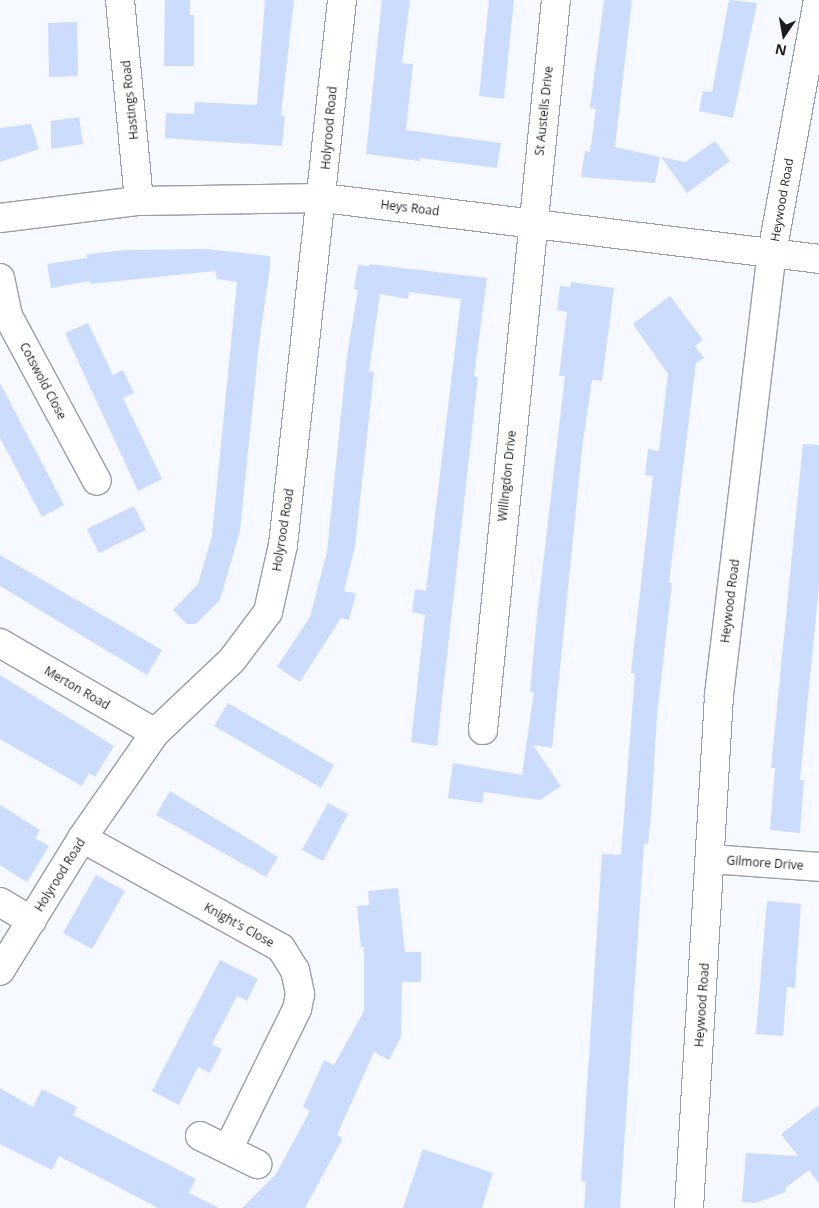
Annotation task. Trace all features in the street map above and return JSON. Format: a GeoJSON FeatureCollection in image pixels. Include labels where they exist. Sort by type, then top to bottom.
{"type":"FeatureCollection","features":[{"type":"Feature","properties":{"kind":"street","name":"Hastings Road"},"geometry":{"type":"LineString","coordinates":[[120,0],[139,200]]}},
{"type":"Feature","properties":{"kind":"street","name":"Holyrood Road"},"geometry":{"type":"LineString","coordinates":[[0,972],[82,838],[155,733],[232,660],[268,612],[283,545],[323,198],[342,0]]}},
{"type":"Feature","properties":{"kind":"street","name":"St Austells Drive"},"geometry":{"type":"LineString","coordinates":[[532,223],[556,0]]}},
{"type":"Feature","properties":{"kind":"street","name":"Heywood Road"},"geometry":{"type":"LineString","coordinates":[[689,1208],[711,859],[719,696],[772,253],[818,0]]}},
{"type":"Feature","properties":{"kind":"street","name":"Heys Road"},"geometry":{"type":"LineString","coordinates":[[0,218],[139,200],[323,198],[819,259]]}},
{"type":"Feature","properties":{"kind":"street","name":"Willingdon Drive"},"geometry":{"type":"LineString","coordinates":[[483,730],[532,223]]}},
{"type":"Feature","properties":{"kind":"street","name":"Cotswold Close"},"geometry":{"type":"LineString","coordinates":[[0,278],[8,316],[97,481]]}},
{"type":"Feature","properties":{"kind":"street","name":"Merton Road"},"geometry":{"type":"LineString","coordinates":[[0,643],[155,733]]}},
{"type":"Feature","properties":{"kind":"street","name":"Knight's Close"},"geometry":{"type":"LineString","coordinates":[[82,838],[281,948],[295,970],[300,994],[297,1010],[228,1149]]}},
{"type":"Feature","properties":{"kind":"street","name":"Gilmore Drive"},"geometry":{"type":"LineString","coordinates":[[711,859],[819,867]]}},
{"type":"Feature","properties":{"kind":"street"},"geometry":{"type":"LineString","coordinates":[[0,902],[32,921]]}},
{"type":"Feature","properties":{"kind":"street"},"geometry":{"type":"LineString","coordinates":[[200,1136],[258,1164]]}},
{"type":"Feature","properties":{"kind":"building"},"geometry":{"type":"Polygon","coordinates":[[[165,0],[190,0],[190,15],[194,15],[194,66],[164,66],[165,0]]]}},
{"type":"Feature","properties":{"kind":"building"},"geometry":{"type":"Polygon","coordinates":[[[265,0],[294,0],[281,115],[285,116],[282,146],[165,138],[166,113],[194,114],[195,102],[257,105],[265,0]]]}},
{"type":"Feature","properties":{"kind":"building"},"geometry":{"type":"Polygon","coordinates":[[[382,0],[410,0],[402,63],[413,64],[406,130],[501,143],[497,168],[420,158],[420,161],[366,154],[382,0]]]}},
{"type":"Feature","properties":{"kind":"building"},"geometry":{"type":"Polygon","coordinates":[[[489,0],[514,0],[504,99],[479,96],[489,0]]]}},
{"type":"Feature","properties":{"kind":"building"},"geometry":{"type":"Polygon","coordinates":[[[604,0],[632,0],[615,147],[660,157],[655,183],[581,177],[585,151],[590,152],[596,109],[590,108],[604,0]]]}},
{"type":"Feature","properties":{"kind":"building"},"geometry":{"type":"Polygon","coordinates":[[[729,0],[757,3],[733,118],[699,111],[703,91],[712,92],[729,0]]]}},
{"type":"Feature","properties":{"kind":"building"},"geometry":{"type":"Polygon","coordinates":[[[77,22],[78,76],[49,77],[48,23],[77,22]]]}},
{"type":"Feature","properties":{"kind":"building"},"geometry":{"type":"Polygon","coordinates":[[[79,117],[83,144],[51,149],[51,121],[79,117]]]}},
{"type":"Feature","properties":{"kind":"building"},"geometry":{"type":"Polygon","coordinates":[[[31,124],[39,149],[0,162],[0,128],[31,124]]]}},
{"type":"Feature","properties":{"kind":"building"},"geometry":{"type":"Polygon","coordinates":[[[715,141],[730,161],[687,193],[661,157],[685,162],[715,141]]]}},
{"type":"Feature","properties":{"kind":"building"},"geometry":{"type":"Polygon","coordinates":[[[208,249],[270,256],[270,266],[259,344],[240,531],[220,600],[196,624],[187,624],[173,610],[198,584],[212,536],[237,282],[217,279],[215,271],[90,284],[90,281],[51,288],[47,264],[87,258],[87,254],[127,250],[208,249]]]}},
{"type":"Feature","properties":{"kind":"building"},"geometry":{"type":"Polygon","coordinates":[[[369,264],[487,278],[474,376],[478,377],[437,746],[411,742],[425,615],[412,612],[415,589],[426,591],[461,299],[409,292],[408,299],[380,294],[369,371],[374,372],[355,547],[344,591],[356,594],[349,620],[341,618],[300,682],[277,667],[310,617],[327,552],[347,356],[358,290],[354,289],[358,265],[369,266],[369,264]]]}},
{"type":"Feature","properties":{"kind":"building"},"geometry":{"type":"Polygon","coordinates":[[[571,282],[614,288],[602,381],[592,380],[582,449],[552,748],[533,745],[561,786],[540,800],[484,792],[482,803],[448,798],[453,763],[522,775],[534,692],[530,692],[537,616],[565,376],[559,376],[567,312],[557,310],[560,286],[570,287],[571,282]]]}},
{"type":"Feature","properties":{"kind":"building"},"geometry":{"type":"Polygon","coordinates":[[[670,296],[703,340],[695,346],[704,358],[696,363],[669,582],[672,583],[657,716],[651,815],[648,844],[644,843],[620,1208],[584,1208],[586,1182],[581,1181],[602,854],[621,855],[635,674],[631,673],[653,476],[645,475],[648,449],[659,451],[668,374],[633,324],[670,296]]]}},
{"type":"Feature","properties":{"kind":"building"},"geometry":{"type":"Polygon","coordinates":[[[88,323],[113,375],[123,370],[134,393],[123,398],[162,479],[138,491],[65,333],[88,323]]]}},
{"type":"Feature","properties":{"kind":"building"},"geometry":{"type":"Polygon","coordinates":[[[0,383],[64,505],[42,517],[0,438],[0,383]]]}},
{"type":"Feature","properties":{"kind":"building"},"geometry":{"type":"Polygon","coordinates":[[[803,444],[819,445],[819,586],[800,780],[804,780],[800,833],[770,830],[775,768],[771,768],[803,444]]]}},
{"type":"Feature","properties":{"kind":"building"},"geometry":{"type":"Polygon","coordinates":[[[134,506],[146,530],[99,553],[87,529],[134,506]]]}},
{"type":"Feature","properties":{"kind":"building"},"geometry":{"type":"Polygon","coordinates":[[[0,555],[162,650],[147,675],[0,586],[0,555]]]}},
{"type":"Feature","properties":{"kind":"building"},"geometry":{"type":"Polygon","coordinates":[[[0,675],[114,746],[95,777],[89,773],[82,786],[0,739],[0,675]]]}},
{"type":"Feature","properties":{"kind":"building"},"geometry":{"type":"Polygon","coordinates":[[[228,703],[334,765],[321,788],[214,726],[228,703]]]}},
{"type":"Feature","properties":{"kind":"building"},"geometry":{"type":"Polygon","coordinates":[[[170,791],[278,857],[266,877],[156,815],[170,791]]]}},
{"type":"Feature","properties":{"kind":"building"},"geometry":{"type":"Polygon","coordinates":[[[328,803],[348,814],[323,861],[302,850],[328,803]]]}},
{"type":"Feature","properties":{"kind":"building"},"geometry":{"type":"Polygon","coordinates":[[[0,805],[40,830],[35,838],[49,846],[27,882],[0,865],[0,805]]]}},
{"type":"Feature","properties":{"kind":"building"},"geometry":{"type":"Polygon","coordinates":[[[96,875],[125,891],[92,949],[63,933],[96,875]]]}},
{"type":"Feature","properties":{"kind":"building"},"geometry":{"type":"Polygon","coordinates":[[[398,888],[405,952],[421,952],[421,982],[402,982],[401,1037],[389,1060],[374,1052],[337,1135],[343,1138],[305,1208],[242,1208],[276,1174],[310,1111],[303,1107],[324,1060],[334,1065],[364,1011],[364,947],[361,948],[357,906],[369,905],[368,891],[398,888]]]}},
{"type":"Feature","properties":{"kind":"building"},"geometry":{"type":"Polygon","coordinates":[[[767,901],[801,904],[795,988],[787,987],[783,1036],[756,1034],[767,901]]]}},
{"type":"Feature","properties":{"kind":"building"},"geometry":{"type":"Polygon","coordinates":[[[220,960],[258,979],[247,1001],[237,996],[212,1044],[222,1049],[210,1073],[198,1067],[179,1105],[152,1091],[220,960]]]}},
{"type":"Feature","properties":{"kind":"building"},"geometry":{"type":"Polygon","coordinates":[[[0,1088],[33,1107],[42,1089],[77,1107],[73,1115],[196,1179],[189,1193],[219,1208],[158,1208],[59,1156],[52,1170],[0,1144],[0,1088]]]}},
{"type":"Feature","properties":{"kind":"building"},"geometry":{"type":"Polygon","coordinates":[[[819,1105],[819,1184],[809,1170],[785,1188],[786,1192],[755,1203],[742,1202],[746,1153],[798,1156],[781,1134],[819,1105]]]}},
{"type":"Feature","properties":{"kind":"building"},"geometry":{"type":"Polygon","coordinates":[[[423,1149],[493,1173],[482,1208],[403,1208],[423,1149]]]}}]}
